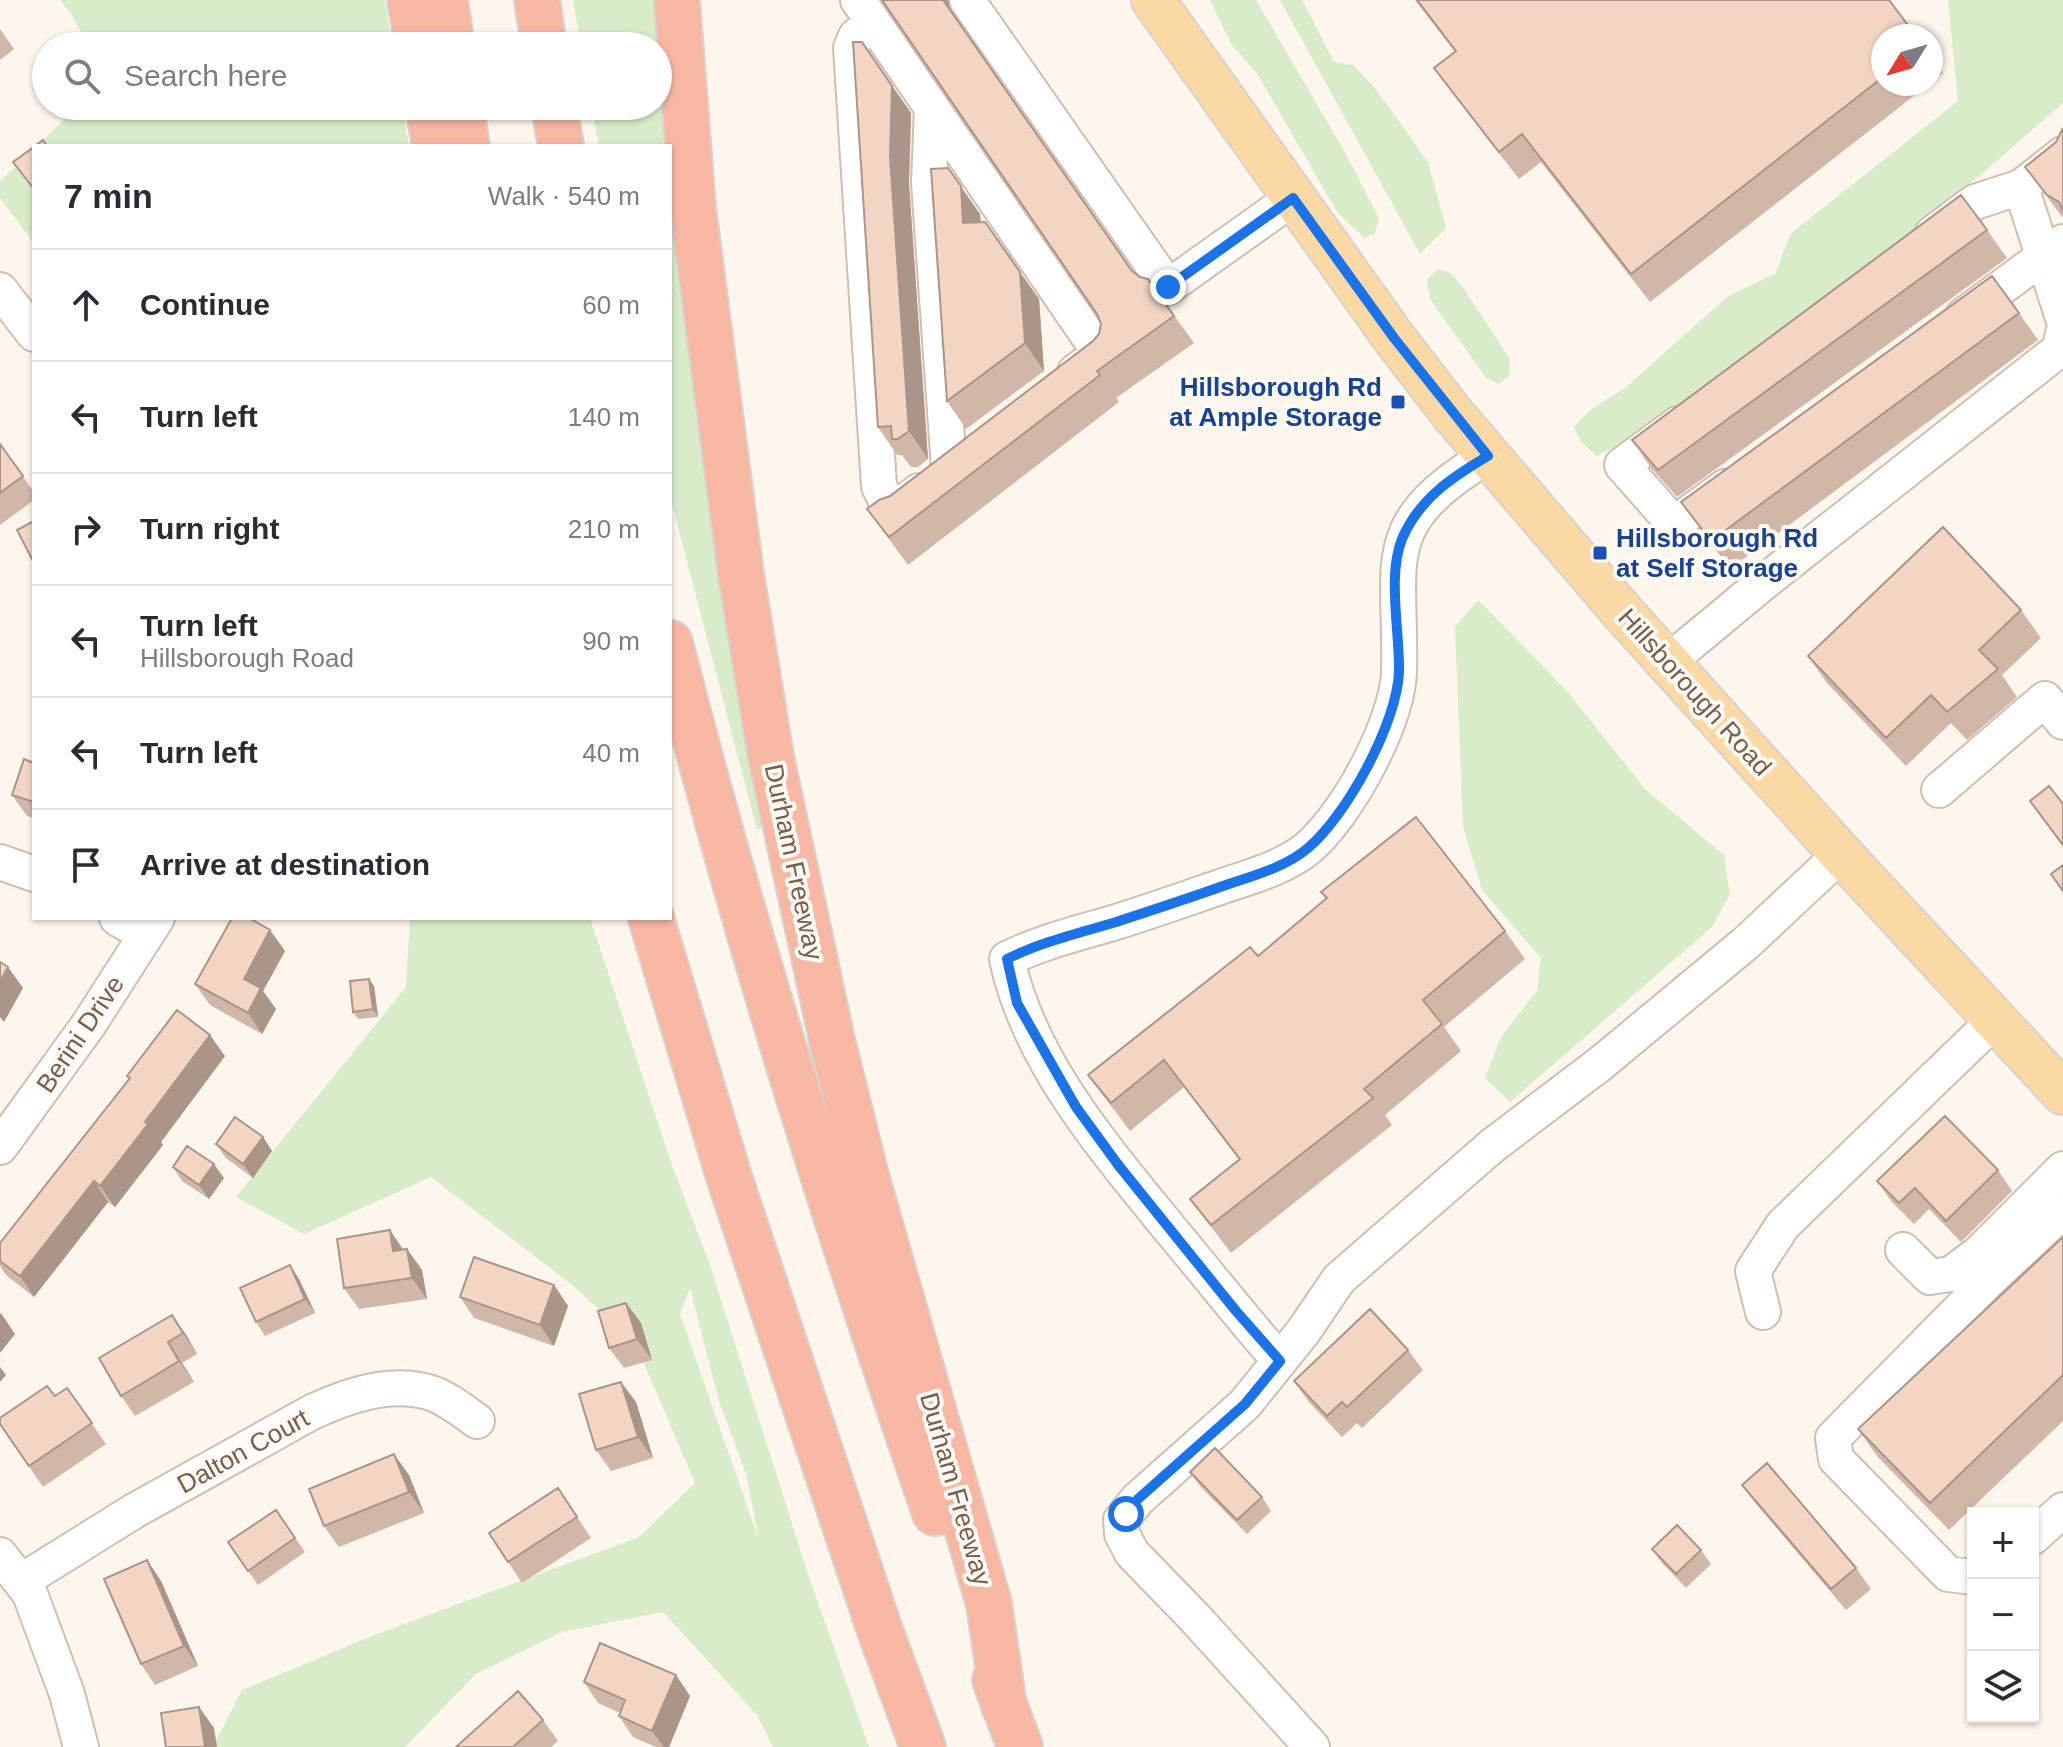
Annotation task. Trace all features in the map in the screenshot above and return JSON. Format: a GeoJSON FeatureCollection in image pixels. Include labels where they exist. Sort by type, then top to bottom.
{"type":"FeatureCollection","features":[{"type":"Feature","properties":{"kind":"highway"},"geometry":{"type":"LineString","coordinates":[[410,0],[416,32]]}},
{"type":"Feature","properties":{"kind":"highway"},"geometry":{"type":"LineString","coordinates":[[445,0],[450,32]]}},
{"type":"Feature","properties":{"kind":"highway"},"geometry":{"type":"LineString","coordinates":[[537,0],[542,32]]}},
{"type":"Feature","properties":{"kind":"highway","name":"Durham Freeway"},"geometry":{"type":"LineString","coordinates":[[677,0],[693,208],[741,574],[771,757],[832,1040],[866,1176],[989,1604],[1004,1706]]}},
{"type":"Feature","properties":{"kind":"highway"},"geometry":{"type":"LineString","coordinates":[[430,120],[435,144]]}},
{"type":"Feature","properties":{"kind":"highway"},"geometry":{"type":"LineString","coordinates":[[463,120],[467,144]]}},
{"type":"Feature","properties":{"kind":"highway"},"geometry":{"type":"LineString","coordinates":[[556,120],[561,144]]}},
{"type":"Feature","properties":{"kind":"highway"},"geometry":{"type":"LineString","coordinates":[[672,650],[733,879],[820,1168],[951,1562],[1020,1747]]}},
{"type":"Feature","properties":{"kind":"highway"},"geometry":{"type":"LineString","coordinates":[[652,920],[730,1180],[879,1628],[923,1747]]}},
{"type":"Feature","properties":{"kind":"main road","name":"Hillsborough Road"},"geometry":{"type":"LineString","coordinates":[[1153,0],[1394,338],[1488,456],[1841,854],[1995,1020],[2060,1085]]}},
{"type":"Feature","properties":{"kind":"street"},"geometry":{"type":"LineString","coordinates":[[967,0],[1168,287],[1293,198]]}},
{"type":"Feature","properties":{"kind":"street"},"geometry":{"type":"LineString","coordinates":[[866,12],[1100,353],[1049,391]]}},
{"type":"Feature","properties":{"kind":"street"},"geometry":{"type":"LineString","coordinates":[[866,12],[851,48],[879,486],[888,505],[897,508],[961,459],[929,183],[932,108]]}},
{"type":"Feature","properties":{"kind":"street"},"geometry":{"type":"LineString","coordinates":[[1912,249],[1975,202],[2021,187],[2063,154]]}},
{"type":"Feature","properties":{"kind":"street"},"geometry":{"type":"LineString","coordinates":[[2021,187],[2054,249],[2063,318]]}},
{"type":"Feature","properties":{"kind":"street"},"geometry":{"type":"LineString","coordinates":[[1942,330],[2054,249]]}},
{"type":"Feature","properties":{"kind":"street"},"geometry":{"type":"LineString","coordinates":[[0,290],[32,331]]}},
{"type":"Feature","properties":{"kind":"street"},"geometry":{"type":"LineString","coordinates":[[1669,661],[2060,349],[2063,333]]}},
{"type":"Feature","properties":{"kind":"street"},"geometry":{"type":"LineString","coordinates":[[1698,408],[1622,465],[1674,524],[1751,469]]}},
{"type":"Feature","properties":{"kind":"street"},"geometry":{"type":"LineString","coordinates":[[1280,1361],[1119,1166],[1076,1107],[1017,1003],[1007,959],[1031,947],[1160,908],[1266,871],[1307,849],[1341,811],[1391,714],[1399,675],[1396,577],[1401,541],[1417,512],[1444,483],[1488,456]]}},
{"type":"Feature","properties":{"kind":"street"},"geometry":{"type":"LineString","coordinates":[[1939,790],[2045,699],[2063,722]]}},
{"type":"Feature","properties":{"kind":"street"},"geometry":{"type":"LineString","coordinates":[[1312,1747],[1132,1553],[1122,1534],[1121,1520],[1138,1499],[1245,1404],[1339,1279],[1492,1146],[1600,1064],[1746,943],[1841,854]]}},
{"type":"Feature","properties":{"kind":"street"},"geometry":{"type":"LineString","coordinates":[[0,862],[32,873]]}},
{"type":"Feature","properties":{"kind":"street","name":"Berini Drive"},"geometry":{"type":"LineString","coordinates":[[0,1147],[89,1024],[140,924]]}},
{"type":"Feature","properties":{"kind":"street"},"geometry":{"type":"LineString","coordinates":[[1763,1312],[1753,1271],[1783,1225],[1995,1020]]}},
{"type":"Feature","properties":{"kind":"street"},"geometry":{"type":"LineString","coordinates":[[1903,1250],[1930,1277],[1951,1274],[1979,1253],[2063,1169]]}},
{"type":"Feature","properties":{"kind":"street"},"geometry":{"type":"LineString","coordinates":[[1967,1576],[1948,1574],[1836,1459],[1833,1438],[1989,1280],[2063,1211]]}},
{"type":"Feature","properties":{"kind":"street","name":"Dalton Court"},"geometry":{"type":"LineString","coordinates":[[22,1581],[134,1511],[312,1412],[342,1399],[392,1389],[430,1392],[477,1421]]}},
{"type":"Feature","properties":{"kind":"street"},"geometry":{"type":"LineString","coordinates":[[2039,1532],[2063,1510]]}},
{"type":"Feature","properties":{"kind":"street"},"geometry":{"type":"LineString","coordinates":[[0,1555],[30,1594],[67,1694],[81,1747]]}},
{"type":"Feature","properties":{"kind":"green space"},"geometry":{"type":"Polygon","coordinates":[[[60,0],[385,0],[390,32],[81,32],[60,0]]]}},
{"type":"Feature","properties":{"kind":"green space"},"geometry":{"type":"Polygon","coordinates":[[[573,0],[658,0],[660,32],[579,32],[573,0]]]}},
{"type":"Feature","properties":{"kind":"green space"},"geometry":{"type":"Polygon","coordinates":[[[1210,0],[1256,0],[1347,156],[1379,218],[1375,233],[1364,238],[1337,212],[1258,75],[1232,45],[1210,0]]]}},
{"type":"Feature","properties":{"kind":"green space"},"geometry":{"type":"Polygon","coordinates":[[[1280,0],[1302,0],[1334,62],[1353,65],[1375,88],[1428,162],[1446,228],[1420,254],[1280,0]]]}},
{"type":"Feature","properties":{"kind":"green space"},"geometry":{"type":"Polygon","coordinates":[[[1948,0],[2063,0],[2063,103],[1940,210],[1680,413],[1597,456],[1581,442],[1574,427],[1590,410],[1625,388],[1727,297],[1776,273],[1790,234],[1958,101],[1948,0]]]}},
{"type":"Feature","properties":{"kind":"green space"},"geometry":{"type":"Polygon","coordinates":[[[64,120],[404,120],[409,144],[39,144],[64,120]]]}},
{"type":"Feature","properties":{"kind":"green space"},"geometry":{"type":"Polygon","coordinates":[[[594,120],[667,120],[669,144],[599,144],[594,120]]]}},
{"type":"Feature","properties":{"kind":"green space"},"geometry":{"type":"Polygon","coordinates":[[[32,151],[32,240],[0,198],[0,181],[32,151]]]}},
{"type":"Feature","properties":{"kind":"green space"},"geometry":{"type":"Polygon","coordinates":[[[672,172],[769,824],[757,830],[672,504],[672,172]]]}},
{"type":"Feature","properties":{"kind":"green space"},"geometry":{"type":"Polygon","coordinates":[[[1438,269],[1451,273],[1465,290],[1510,359],[1509,376],[1498,384],[1486,378],[1430,299],[1427,280],[1438,269]]]}},
{"type":"Feature","properties":{"kind":"green space"},"geometry":{"type":"Polygon","coordinates":[[[1478,600],[1567,691],[1645,789],[1724,855],[1730,895],[1712,927],[1510,1102],[1485,1078],[1501,1037],[1537,991],[1541,958],[1482,890],[1463,826],[1455,627],[1478,600]]]}},
{"type":"Feature","properties":{"kind":"green space"},"geometry":{"type":"Polygon","coordinates":[[[410,920],[591,920],[673,1168],[709,1262],[807,1571],[869,1747],[773,1747],[757,1715],[663,1612],[562,1632],[476,1674],[405,1747],[216,1747],[214,1744],[242,1690],[377,1634],[639,1537],[695,1483],[635,1342],[571,1284],[431,1177],[304,1234],[236,1197],[406,987],[410,920]],[[690,1288],[680,1314],[759,1540],[746,1474],[719,1401],[690,1288]]]}},
{"type":"Feature","properties":{"kind":"building"},"geometry":{"type":"Polygon","coordinates":[[[882,0],[943,0],[1132,271],[1148,279],[1174,316],[1097,371],[1100,375],[889,537],[867,509],[890,496],[1093,341],[1099,334],[1101,324],[882,0]]]}},
{"type":"Feature","properties":{"kind":"building"},"geometry":{"type":"Polygon","coordinates":[[[1417,0],[1889,0],[1907,24],[1871,24],[1871,86],[1631,274],[1522,134],[1499,152],[1434,68],[1456,51],[1417,0]]]}},
{"type":"Feature","properties":{"kind":"building"},"geometry":{"type":"Polygon","coordinates":[[[853,42],[862,42],[892,86],[890,157],[909,431],[898,439],[892,439],[891,426],[878,427],[853,42]]]}},
{"type":"Feature","properties":{"kind":"building"},"geometry":{"type":"Polygon","coordinates":[[[2063,128],[2063,211],[2059,202],[2047,195],[2025,167],[2056,142],[2063,128]]]}},
{"type":"Feature","properties":{"kind":"building"},"geometry":{"type":"Polygon","coordinates":[[[32,148],[32,186],[13,162],[32,148]]]}},
{"type":"Feature","properties":{"kind":"building"},"geometry":{"type":"Polygon","coordinates":[[[948,168],[961,186],[963,223],[985,222],[1020,272],[1025,343],[947,401],[931,169],[948,168]]]}},
{"type":"Feature","properties":{"kind":"building"},"geometry":{"type":"Polygon","coordinates":[[[1961,195],[1987,230],[1658,470],[1632,440],[1961,195]]]}},
{"type":"Feature","properties":{"kind":"building"},"geometry":{"type":"Polygon","coordinates":[[[1992,276],[2019,313],[1711,541],[1681,502],[1992,276]]]}},
{"type":"Feature","properties":{"kind":"building"},"geometry":{"type":"Polygon","coordinates":[[[0,444],[23,476],[0,493],[0,444]]]}},
{"type":"Feature","properties":{"kind":"building"},"geometry":{"type":"Polygon","coordinates":[[[32,522],[32,559],[17,530],[32,522]]]}},
{"type":"Feature","properties":{"kind":"building"},"geometry":{"type":"Polygon","coordinates":[[[1943,527],[2021,610],[1979,650],[1998,669],[1947,712],[1931,695],[1886,738],[1808,656],[1943,527]]]}},
{"type":"Feature","properties":{"kind":"building"},"geometry":{"type":"Polygon","coordinates":[[[24,759],[32,762],[32,801],[12,795],[24,759]]]}},
{"type":"Feature","properties":{"kind":"building"},"geometry":{"type":"Polygon","coordinates":[[[2049,786],[2063,804],[2063,845],[2030,801],[2049,786]]]}},
{"type":"Feature","properties":{"kind":"building"},"geometry":{"type":"Polygon","coordinates":[[[1416,817],[1505,931],[1423,1000],[1442,1024],[1364,1089],[1373,1098],[1211,1225],[1190,1199],[1240,1159],[1164,1060],[1111,1103],[1088,1075],[1250,947],[1258,956],[1327,898],[1321,892],[1416,817]]]}},
{"type":"Feature","properties":{"kind":"building"},"geometry":{"type":"Polygon","coordinates":[[[2063,865],[2063,891],[2051,874],[2063,865]]]}},
{"type":"Feature","properties":{"kind":"building"},"geometry":{"type":"Polygon","coordinates":[[[231,920],[252,920],[270,930],[244,979],[261,988],[248,1013],[195,984],[231,920]]]}},
{"type":"Feature","properties":{"kind":"building"},"geometry":{"type":"Polygon","coordinates":[[[0,962],[8,967],[0,982],[0,962]]]}},
{"type":"Feature","properties":{"kind":"building"},"geometry":{"type":"Polygon","coordinates":[[[369,979],[373,1009],[353,1012],[350,981],[369,979]]]}},
{"type":"Feature","properties":{"kind":"building"},"geometry":{"type":"Polygon","coordinates":[[[177,1010],[210,1035],[100,1186],[94,1181],[20,1276],[0,1261],[0,1243],[130,1078],[127,1076],[177,1010]]]}},
{"type":"Feature","properties":{"kind":"building"},"geometry":{"type":"Polygon","coordinates":[[[1945,1116],[1998,1170],[1946,1221],[1915,1188],[1899,1203],[1877,1181],[1945,1116]]]}},
{"type":"Feature","properties":{"kind":"building"},"geometry":{"type":"Polygon","coordinates":[[[235,1117],[263,1137],[243,1164],[216,1144],[235,1117]]]}},
{"type":"Feature","properties":{"kind":"building"},"geometry":{"type":"Polygon","coordinates":[[[187,1146],[214,1164],[199,1185],[173,1167],[187,1146]]]}},
{"type":"Feature","properties":{"kind":"building"},"geometry":{"type":"Polygon","coordinates":[[[390,1230],[393,1251],[407,1249],[412,1278],[344,1288],[337,1239],[390,1230]]]}},
{"type":"Feature","properties":{"kind":"building"},"geometry":{"type":"Polygon","coordinates":[[[2063,1237],[2063,1375],[1930,1503],[1858,1429],[2063,1237]]]}},
{"type":"Feature","properties":{"kind":"building"},"geometry":{"type":"Polygon","coordinates":[[[474,1257],[554,1285],[540,1325],[460,1297],[474,1257]]]}},
{"type":"Feature","properties":{"kind":"building"},"geometry":{"type":"Polygon","coordinates":[[[290,1265],[305,1299],[256,1322],[240,1288],[290,1265]]]}},
{"type":"Feature","properties":{"kind":"building"},"geometry":{"type":"Polygon","coordinates":[[[626,1303],[637,1339],[609,1348],[598,1311],[626,1303]]]}},
{"type":"Feature","properties":{"kind":"building"},"geometry":{"type":"Polygon","coordinates":[[[1370,1309],[1408,1350],[1347,1407],[1342,1402],[1327,1416],[1294,1381],[1370,1309]]]}},
{"type":"Feature","properties":{"kind":"building"},"geometry":{"type":"Polygon","coordinates":[[[172,1315],[183,1333],[168,1342],[179,1361],[121,1396],[99,1358],[172,1315]]]}},
{"type":"Feature","properties":{"kind":"building"},"geometry":{"type":"Polygon","coordinates":[[[621,1382],[638,1437],[596,1450],[579,1394],[621,1382]]]}},
{"type":"Feature","properties":{"kind":"building"},"geometry":{"type":"Polygon","coordinates":[[[47,1386],[55,1396],[67,1388],[92,1423],[29,1466],[0,1424],[0,1418],[47,1386]]]}},
{"type":"Feature","properties":{"kind":"building"},"geometry":{"type":"Polygon","coordinates":[[[1215,1448],[1262,1497],[1237,1520],[1190,1472],[1215,1448]]]}},
{"type":"Feature","properties":{"kind":"building"},"geometry":{"type":"Polygon","coordinates":[[[394,1454],[409,1492],[324,1526],[309,1489],[394,1454]]]}},
{"type":"Feature","properties":{"kind":"building"},"geometry":{"type":"Polygon","coordinates":[[[1767,1463],[1856,1568],[1831,1589],[1742,1485],[1767,1463]]]}},
{"type":"Feature","properties":{"kind":"building"},"geometry":{"type":"Polygon","coordinates":[[[558,1488],[577,1517],[508,1562],[489,1533],[558,1488]]]}},
{"type":"Feature","properties":{"kind":"building"},"geometry":{"type":"Polygon","coordinates":[[[276,1510],[295,1538],[248,1571],[228,1542],[276,1510]]]}},
{"type":"Feature","properties":{"kind":"building"},"geometry":{"type":"Polygon","coordinates":[[[1677,1525],[1701,1550],[1676,1574],[1652,1549],[1677,1525]]]}},
{"type":"Feature","properties":{"kind":"building"},"geometry":{"type":"Polygon","coordinates":[[[147,1560],[184,1646],[141,1664],[104,1579],[147,1560]]]}},
{"type":"Feature","properties":{"kind":"building"},"geometry":{"type":"Polygon","coordinates":[[[600,1643],[676,1675],[652,1731],[619,1716],[625,1700],[584,1682],[600,1643]]]}},
{"type":"Feature","properties":{"kind":"building"},"geometry":{"type":"Polygon","coordinates":[[[518,1691],[543,1720],[513,1747],[456,1747],[518,1691]]]}},
{"type":"Feature","properties":{"kind":"building"},"geometry":{"type":"Polygon","coordinates":[[[199,1707],[205,1747],[166,1747],[161,1713],[199,1707]]]}},
{"type":"Feature","properties":{"kind":"place","name":"Hillsborough Rd at Ample Storage"},"geometry":{"type":"Point","coordinates":[1398,402]}},
{"type":"Feature","properties":{"kind":"place","name":"Hillsborough Rd at Self Storage"},"geometry":{"type":"Point","coordinates":[1600,553]}},
{"type":"Feature","properties":{"kind":"route"},"geometry":{"type":"LineString","coordinates":[[1126,1514],[1138,1499],[1245,1404],[1280,1361],[1119,1166],[1076,1107],[1017,1003],[1007,959],[1031,947],[1160,908],[1266,871],[1307,849],[1341,811],[1391,714],[1399,675],[1396,577],[1401,541],[1417,512],[1444,483],[1488,456],[1394,338],[1293,198],[1168,287]]}}]}
